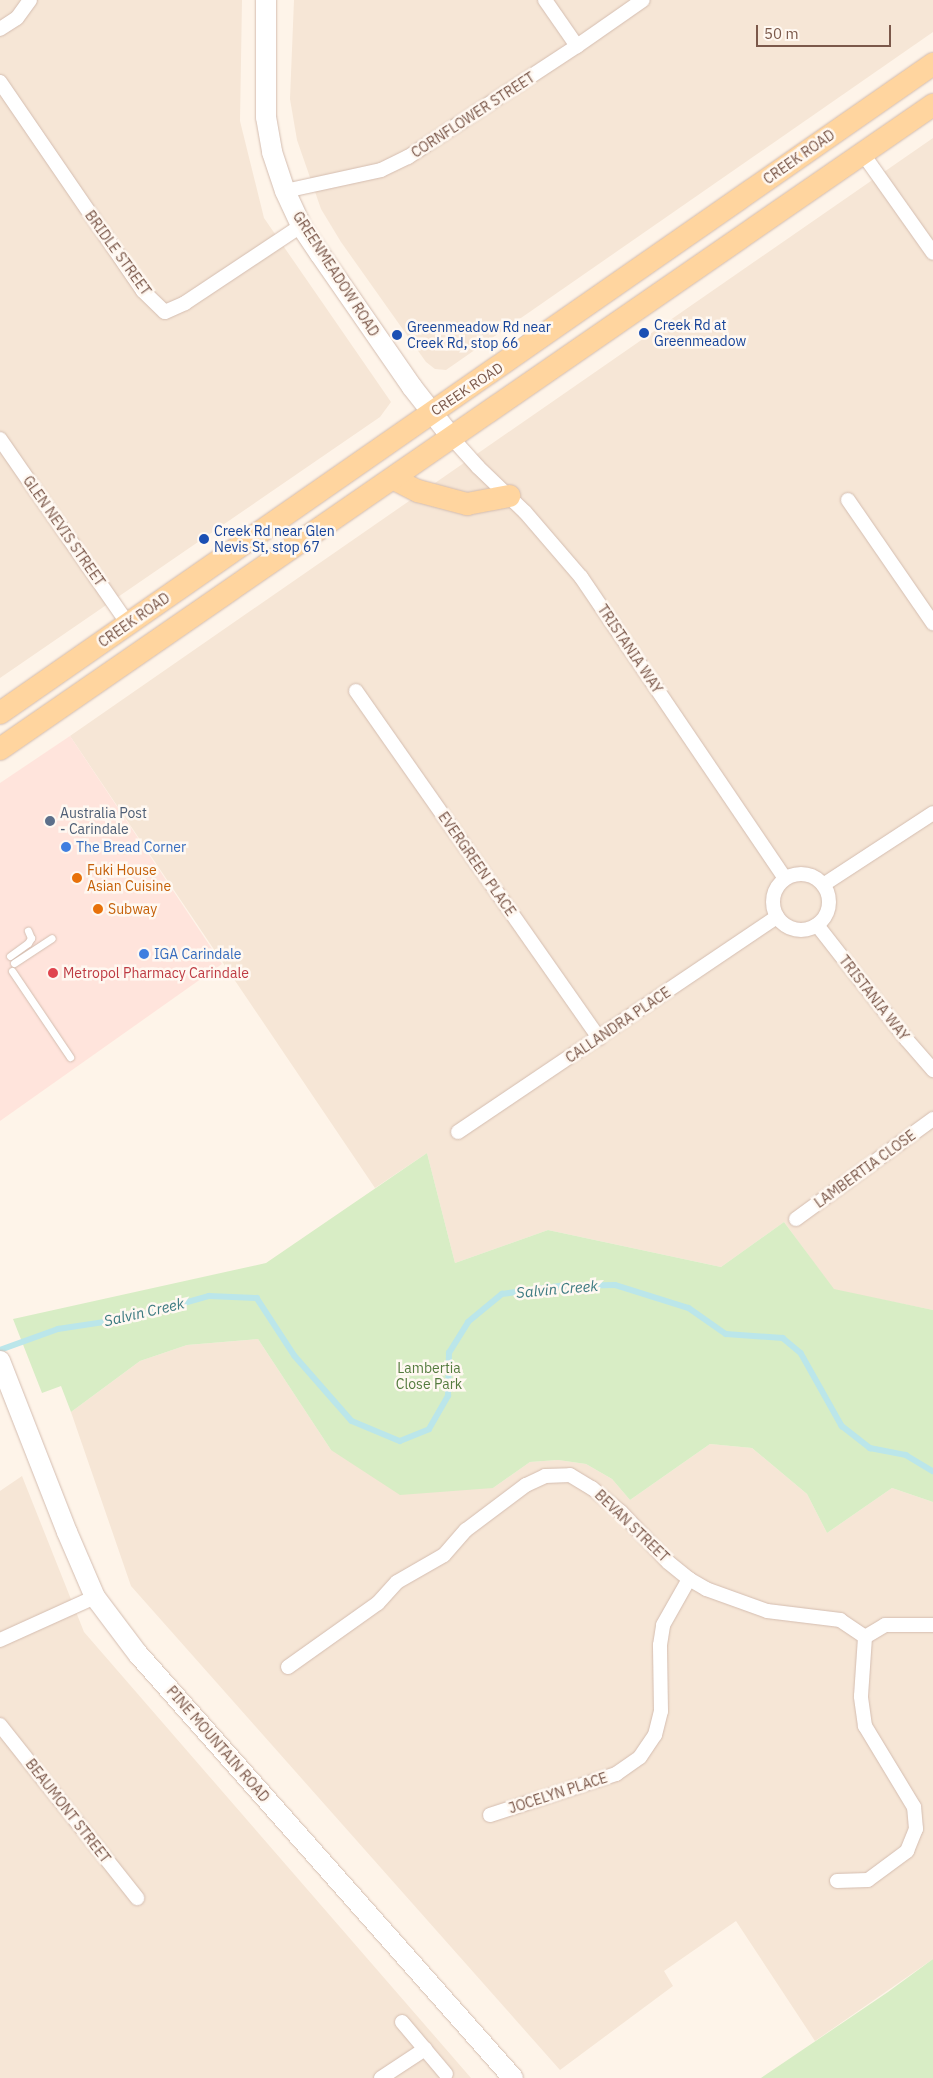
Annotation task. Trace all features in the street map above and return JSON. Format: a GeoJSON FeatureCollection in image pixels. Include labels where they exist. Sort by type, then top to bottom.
{"type":"FeatureCollection","features":[{"type":"Feature","properties":{"kind":"main road","name":"CREEK ROAD"},"geometry":{"type":"LineString","coordinates":[[0,713],[933,64]]}},
{"type":"Feature","properties":{"kind":"main road"},"geometry":{"type":"LineString","coordinates":[[0,749],[394,479],[933,105]]}},
{"type":"Feature","properties":{"kind":"main road"},"geometry":{"type":"LineString","coordinates":[[394,479],[418,491],[467,504],[509,496]]}},
{"type":"Feature","properties":{"kind":"street"},"geometry":{"type":"LineString","coordinates":[[0,29],[16,18],[30,0]]}},
{"type":"Feature","properties":{"kind":"street","name":"GREENMEADOW ROAD"},"geometry":{"type":"LineString","coordinates":[[266,0],[266,117],[272,152],[285,191],[301,226],[431,413],[452,438]]}},
{"type":"Feature","properties":{"kind":"street"},"geometry":{"type":"LineString","coordinates":[[545,0],[577,46]]}},
{"type":"Feature","properties":{"kind":"street","name":"CORNFLOWER STREET"},"geometry":{"type":"LineString","coordinates":[[285,191],[381,170],[390,166],[429,145],[644,0]]}},
{"type":"Feature","properties":{"kind":"street","name":"BRIDLE STREET"},"geometry":{"type":"LineString","coordinates":[[0,82],[143,291],[165,312],[185,303],[301,226]]}},
{"type":"Feature","properties":{"kind":"street"},"geometry":{"type":"LineString","coordinates":[[863,154],[933,253]]}},
{"type":"Feature","properties":{"kind":"street","name":"TRISTANIA WAY"},"geometry":{"type":"LineString","coordinates":[[452,438],[540,529],[581,578],[785,878]]}},
{"type":"Feature","properties":{"kind":"street","name":"GLEN NEVIS STREET"},"geometry":{"type":"LineString","coordinates":[[2,446],[128,624]]}},
{"type":"Feature","properties":{"kind":"street"},"geometry":{"type":"LineString","coordinates":[[848,500],[933,623]]}},
{"type":"Feature","properties":{"kind":"street","name":"EVERGREEN PLACE"},"geometry":{"type":"LineString","coordinates":[[356,691],[599,1038]]}},
{"type":"Feature","properties":{"kind":"street"},"geometry":{"type":"LineString","coordinates":[[824,885],[933,813]]}},
{"type":"Feature","properties":{"kind":"street"},"geometry":{"type":"LineString","coordinates":[[795,874],[806,874],[816,878],[824,885],[828,895],[829,906],[825,917],[817,925],[807,929],[795,930],[785,925],[777,917],[773,907],[773,896],[777,886],[785,878],[795,874]]}},
{"type":"Feature","properties":{"kind":"street","name":"CALLANDRA PLACE"},"geometry":{"type":"LineString","coordinates":[[458,1132],[777,917]]}},
{"type":"Feature","properties":{"kind":"street","name":"TRISTANIA WAY"},"geometry":{"type":"LineString","coordinates":[[817,925],[907,1040],[933,1070]]}},
{"type":"Feature","properties":{"kind":"street","name":"LAMBERTIA CLOSE"},"geometry":{"type":"LineString","coordinates":[[796,1218],[933,1119]]}},
{"type":"Feature","properties":{"kind":"street","name":"PINE MOUNTAIN ROAD"},"geometry":{"type":"LineString","coordinates":[[0,1362],[17,1400],[67,1532],[95,1598],[138,1654],[513,2078]]}},
{"type":"Feature","properties":{"kind":"street","name":"BEVAN STREET"},"geometry":{"type":"LineString","coordinates":[[288,1667],[378,1603],[397,1582],[444,1555],[466,1530],[526,1485],[544,1476],[570,1475],[592,1488],[621,1512],[668,1562],[689,1579],[706,1588],[767,1611],[840,1620],[865,1637]]}},
{"type":"Feature","properties":{"kind":"street","name":"JOCELYN PLACE"},"geometry":{"type":"LineString","coordinates":[[490,1815],[616,1774],[640,1758],[655,1736],[661,1711],[660,1645],[663,1625],[689,1579]]}},
{"type":"Feature","properties":{"kind":"street"},"geometry":{"type":"LineString","coordinates":[[0,1640],[95,1598]]}},
{"type":"Feature","properties":{"kind":"street"},"geometry":{"type":"LineString","coordinates":[[837,1881],[868,1880],[907,1851],[916,1828],[914,1807],[865,1726],[861,1696],[865,1637],[884,1624],[933,1625]]}},
{"type":"Feature","properties":{"kind":"street","name":"BEAUMONT STREET"},"geometry":{"type":"LineString","coordinates":[[0,1725],[137,1898]]}},
{"type":"Feature","properties":{"kind":"street"},"geometry":{"type":"LineString","coordinates":[[402,2022],[446,2074]]}},
{"type":"Feature","properties":{"kind":"street"},"geometry":{"type":"LineString","coordinates":[[381,2078],[425,2049]]}},
{"type":"Feature","properties":{"kind":"lane"},"geometry":{"type":"LineString","coordinates":[[28,931],[31,938],[28,944],[12,959],[52,938]]}},
{"type":"Feature","properties":{"kind":"lane"},"geometry":{"type":"LineString","coordinates":[[12,972],[70,1057]]}},
{"type":"Feature","properties":{"kind":"shaded area"},"geometry":{"type":"Polygon","coordinates":[[[0,0],[242,0],[240,121],[264,218],[391,402],[380,417],[0,678],[0,0]]]}},
{"type":"Feature","properties":{"kind":"shaded area"},"geometry":{"type":"Polygon","coordinates":[[[294,0],[933,0],[933,32],[446,370],[435,369],[426,362],[341,242],[321,209],[297,140],[290,99],[294,0]]]}},
{"type":"Feature","properties":{"kind":"shaded area"},"geometry":{"type":"Polygon","coordinates":[[[933,138],[933,1310],[834,1290],[784,1222],[721,1267],[548,1230],[455,1263],[427,1153],[375,1188],[70,736],[933,138]]]}},
{"type":"Feature","properties":{"kind":"shaded area"},"geometry":{"type":"Polygon","coordinates":[[[70,736],[222,964],[0,1121],[0,783],[70,736]]]}},
{"type":"Feature","properties":{"kind":"shaded area"},"geometry":{"type":"Polygon","coordinates":[[[258,1339],[331,1450],[493,1488],[530,1462],[558,1460],[586,1464],[612,1479],[630,1500],[710,1444],[752,1448],[807,1494],[827,1533],[892,1488],[933,1502],[933,1959],[815,2041],[736,1921],[664,1971],[673,1986],[560,2070],[131,1586],[71,1412],[140,1361],[187,1345],[258,1339]]]}},
{"type":"Feature","properties":{"kind":"shaded area"},"geometry":{"type":"Polygon","coordinates":[[[22,1476],[84,1632],[471,2078],[0,2078],[0,1491],[22,1476]]]}},
{"type":"Feature","properties":{"kind":"green space","name":"Lambertia Close Park"},"geometry":{"type":"Polygon","coordinates":[[[427,1153],[455,1263],[548,1230],[721,1267],[784,1222],[834,1289],[933,1310],[933,1502],[892,1488],[827,1533],[807,1494],[752,1448],[710,1444],[630,1500],[612,1479],[586,1464],[558,1460],[530,1462],[493,1488],[400,1495],[331,1450],[258,1339],[187,1345],[140,1361],[71,1412],[61,1386],[42,1393],[13,1319],[266,1263],[427,1153]]]}},
{"type":"Feature","properties":{"kind":"green space"},"geometry":{"type":"Polygon","coordinates":[[[933,1959],[933,2078],[761,2078],[888,1992],[933,1959]]]}},
{"type":"Feature","properties":{"kind":"waterway","name":"Salvin Creek"},"geometry":{"type":"LineString","coordinates":[[0,1350],[58,1329],[131,1318],[209,1296],[257,1298],[295,1356],[352,1421],[400,1441],[429,1429],[448,1396],[449,1353],[468,1322],[502,1294],[560,1286],[615,1285],[689,1308],[726,1334],[783,1338],[801,1353],[842,1426],[870,1448],[906,1455],[933,1471]]}},
{"type":"Feature","properties":{"kind":"place","name":"Creek Rd at Greenmeadow"},"geometry":{"type":"Point","coordinates":[644,333]}},
{"type":"Feature","properties":{"kind":"place","name":"Greenmeadow Rd near Creek Rd, stop 66"},"geometry":{"type":"Point","coordinates":[397,335]}},
{"type":"Feature","properties":{"kind":"place","name":"Creek Rd near Glen Nevis St, stop 67"},"geometry":{"type":"Point","coordinates":[204,539]}},
{"type":"Feature","properties":{"kind":"place","name":"Australia Post - Carindale"},"geometry":{"type":"Point","coordinates":[50,821]}},
{"type":"Feature","properties":{"kind":"place","name":"The Bread Corner"},"geometry":{"type":"Point","coordinates":[66,847]}},
{"type":"Feature","properties":{"kind":"place","name":"Fuki House Asian Cuisine"},"geometry":{"type":"Point","coordinates":[77,878]}},
{"type":"Feature","properties":{"kind":"place","name":"Subway"},"geometry":{"type":"Point","coordinates":[98,909]}},
{"type":"Feature","properties":{"kind":"place","name":"IGA Carindale"},"geometry":{"type":"Point","coordinates":[144,954]}},
{"type":"Feature","properties":{"kind":"place","name":"Metropol Pharmacy Carindale"},"geometry":{"type":"Point","coordinates":[53,973]}}]}
